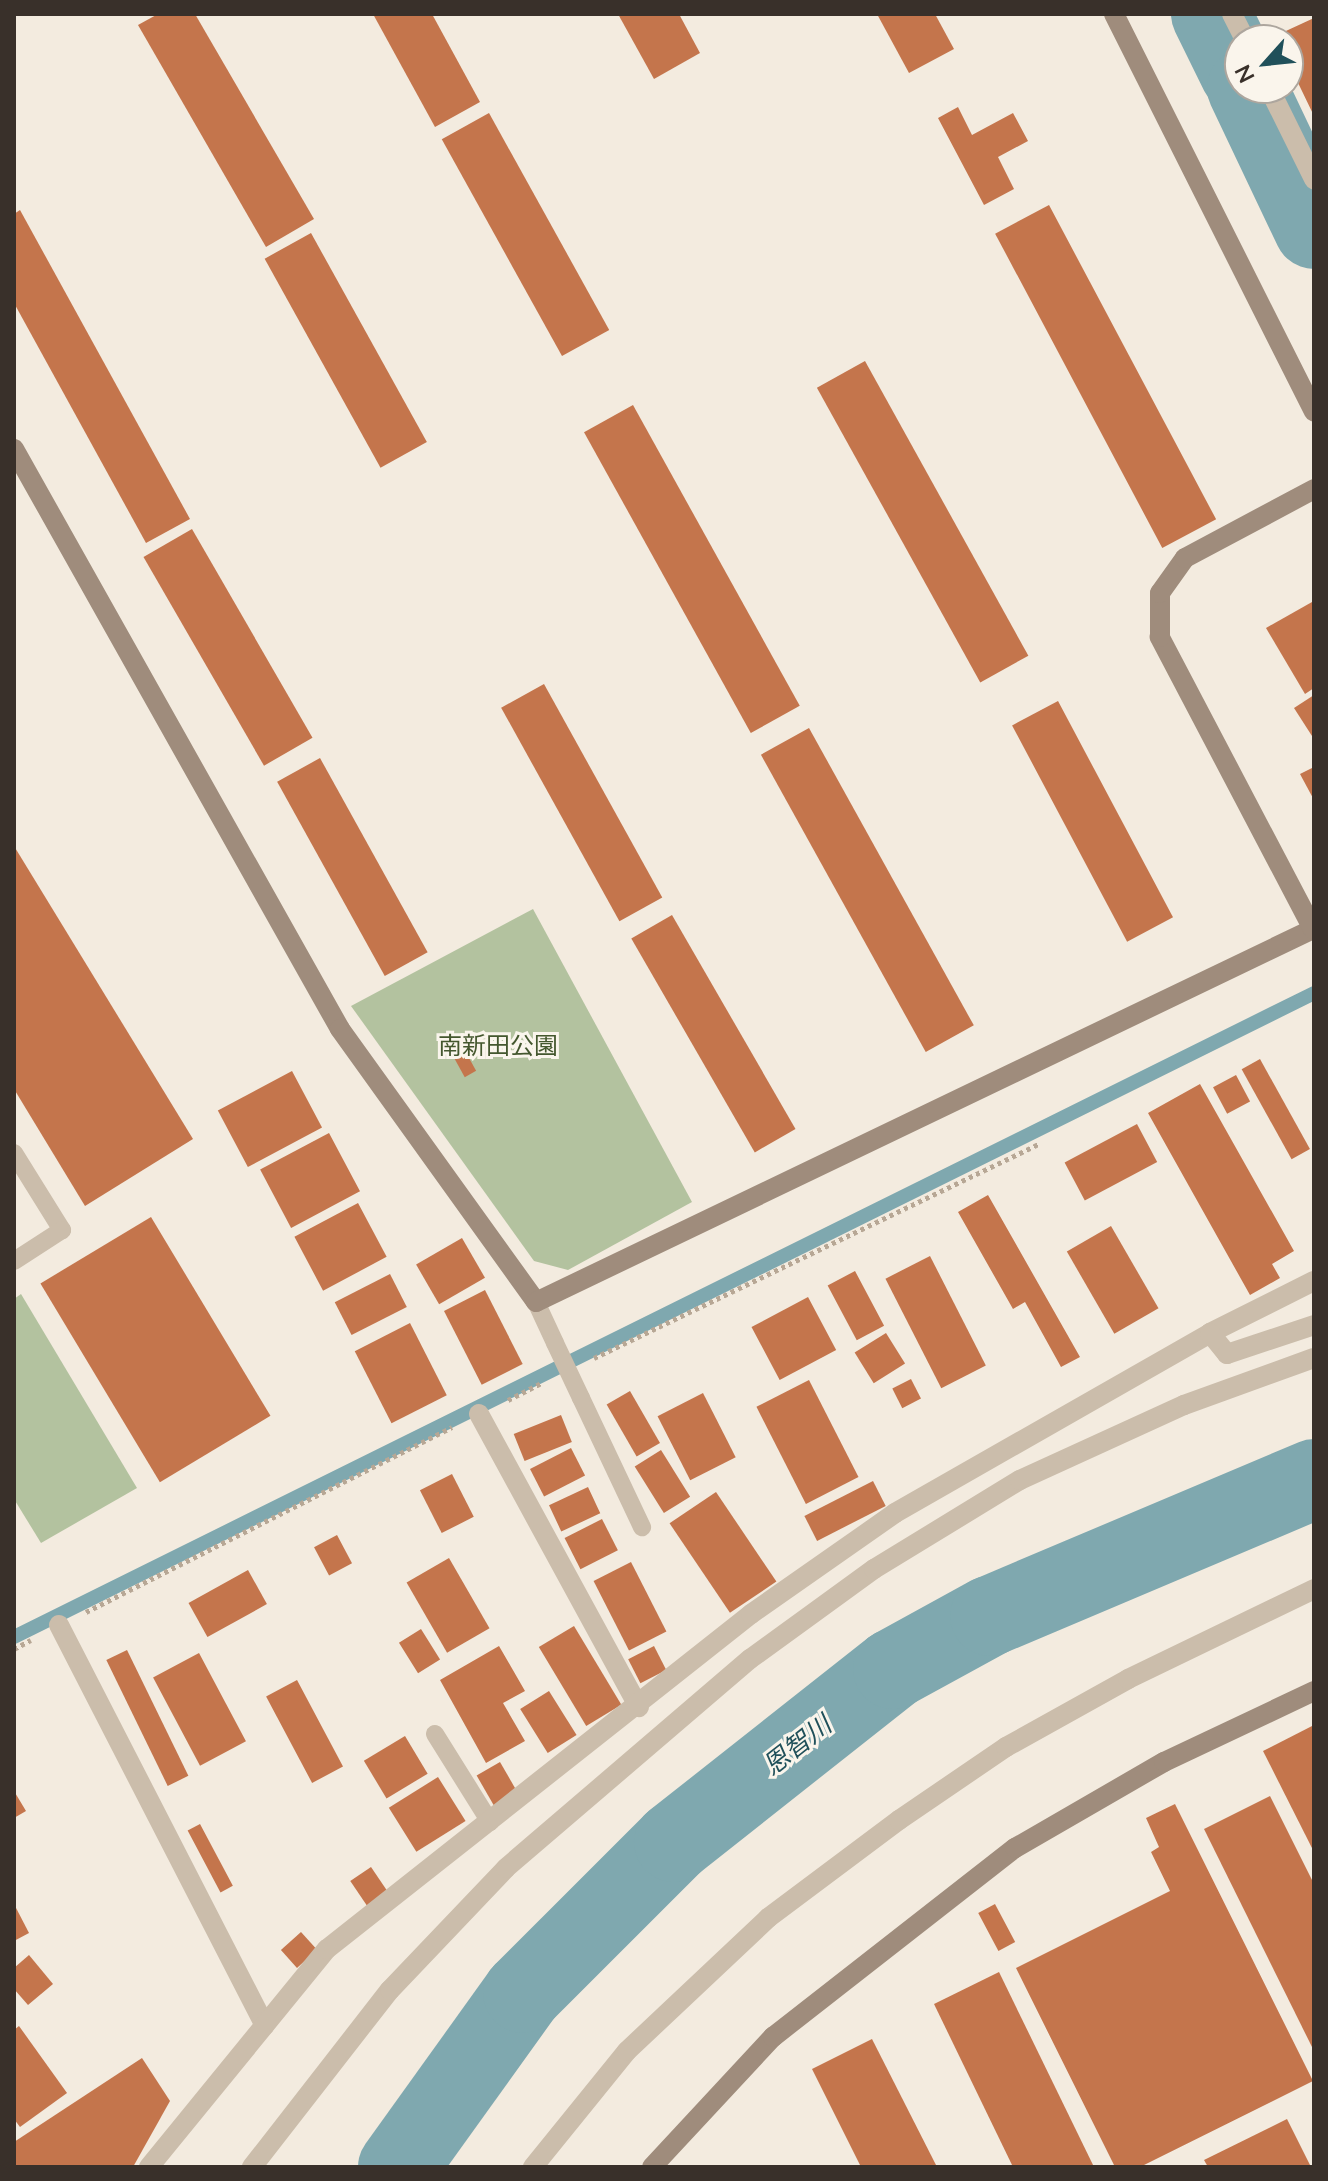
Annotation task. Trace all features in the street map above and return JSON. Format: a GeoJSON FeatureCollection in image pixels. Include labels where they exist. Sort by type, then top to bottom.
{"type":"FeatureCollection","features":[{"type":"Feature","properties":{"kind":"street"},"geometry":{"type":"LineString","coordinates":[[1114,14],[1314,411]]}},
{"type":"Feature","properties":{"kind":"street"},"geometry":{"type":"LineString","coordinates":[[1279,104],[1308,149],[1314,179]]}},
{"type":"Feature","properties":{"kind":"street"},"geometry":{"type":"LineString","coordinates":[[14,449],[340,1029],[536,1302],[1313,929],[1160,637],[1160,593],[1185,558],[1314,489]]}},
{"type":"Feature","properties":{"kind":"street"},"geometry":{"type":"LineString","coordinates":[[149,2167],[327,1949],[639,1707],[751,1614],[895,1513],[1210,1333],[1314,1281]]}},
{"type":"Feature","properties":{"kind":"street"},"geometry":{"type":"LineString","coordinates":[[1210,1333],[1227,1354],[1314,1325]]}},
{"type":"Feature","properties":{"kind":"street"},"geometry":{"type":"LineString","coordinates":[[252,2167],[390,1990],[506,1868],[750,1659],[874,1569],[1020,1480],[1184,1405],[1314,1358]]}},
{"type":"Feature","properties":{"kind":"street"},"geometry":{"type":"LineString","coordinates":[[479,1414],[639,1707]]}},
{"type":"Feature","properties":{"kind":"street"},"geometry":{"type":"LineString","coordinates":[[533,2167],[627,2051],[735,1949],[899,1820],[1006,1747],[1128,1679],[1314,1589]]}},
{"type":"Feature","properties":{"kind":"street"},"geometry":{"type":"LineString","coordinates":[[59,1625],[265,2025]]}},
{"type":"Feature","properties":{"kind":"street"},"geometry":{"type":"LineString","coordinates":[[652,2167],[773,2037],[1015,1848],[1164,1762],[1314,1691]]}},
{"type":"Feature","properties":{"kind":"lane"},"geometry":{"type":"LineString","coordinates":[[14,1153],[62,1230],[14,1261]]}},
{"type":"Feature","properties":{"kind":"lane"},"geometry":{"type":"LineString","coordinates":[[536,1302],[642,1527]]}},
{"type":"Feature","properties":{"kind":"lane"},"geometry":{"type":"LineString","coordinates":[[435,1734],[490,1822]]}},
{"type":"Feature","properties":{"kind":"path"},"geometry":{"type":"LineString","coordinates":[[579,1365],[1040,1143]]}},
{"type":"Feature","properties":{"kind":"path"},"geometry":{"type":"LineString","coordinates":[[14,1649],[551,1379]]}},
{"type":"Feature","properties":{"kind":"green space","name":"南新田公園"},"geometry":{"type":"Polygon","coordinates":[[[533,909],[692,1202],[568,1270],[534,1261],[351,1006],[533,909]]]}},
{"type":"Feature","properties":{"kind":"green space"},"geometry":{"type":"Polygon","coordinates":[[[21,1294],[137,1488],[41,1543],[14,1499],[14,1299],[21,1294]]]}},
{"type":"Feature","properties":{"kind":"building"},"geometry":{"type":"Polygon","coordinates":[[[158,14],[195,14],[314,219],[266,247],[138,25],[158,14]]]}},
{"type":"Feature","properties":{"kind":"building"},"geometry":{"type":"Polygon","coordinates":[[[373,14],[432,14],[480,102],[435,127],[373,14]]]}},
{"type":"Feature","properties":{"kind":"building"},"geometry":{"type":"Polygon","coordinates":[[[618,14],[679,14],[700,53],[654,79],[618,14]]]}},
{"type":"Feature","properties":{"kind":"building"},"geometry":{"type":"Polygon","coordinates":[[[877,14],[935,14],[954,49],[909,73],[877,14]]]}},
{"type":"Feature","properties":{"kind":"building"},"geometry":{"type":"Polygon","coordinates":[[[1314,18],[1314,116],[1304,95],[1304,24],[1301,24],[1314,18]]]}},
{"type":"Feature","properties":{"kind":"building"},"geometry":{"type":"Polygon","coordinates":[[[958,107],[972,135],[1013,113],[1028,141],[998,157],[1014,189],[984,205],[938,118],[958,107]]]}},
{"type":"Feature","properties":{"kind":"building"},"geometry":{"type":"Polygon","coordinates":[[[489,113],[609,330],[562,356],[442,139],[489,113]]]}},
{"type":"Feature","properties":{"kind":"building"},"geometry":{"type":"Polygon","coordinates":[[[1049,205],[1216,519],[1162,548],[995,234],[1049,205]]]}},
{"type":"Feature","properties":{"kind":"building"},"geometry":{"type":"Polygon","coordinates":[[[20,210],[190,519],[146,543],[14,303],[14,214],[20,210]]]}},
{"type":"Feature","properties":{"kind":"building"},"geometry":{"type":"Polygon","coordinates":[[[311,233],[427,442],[381,468],[265,259],[311,233]]]}},
{"type":"Feature","properties":{"kind":"building"},"geometry":{"type":"Polygon","coordinates":[[[865,361],[1028,656],[980,682],[817,388],[865,361]]]}},
{"type":"Feature","properties":{"kind":"building"},"geometry":{"type":"Polygon","coordinates":[[[633,405],[800,706],[751,733],[584,432],[633,405]]]}},
{"type":"Feature","properties":{"kind":"building"},"geometry":{"type":"Polygon","coordinates":[[[192,529],[313,738],[264,766],[144,557],[192,529]]]}},
{"type":"Feature","properties":{"kind":"building"},"geometry":{"type":"Polygon","coordinates":[[[1312,602],[1314,688],[1305,694],[1266,628],[1312,602]]]}},
{"type":"Feature","properties":{"kind":"building"},"geometry":{"type":"Polygon","coordinates":[[[544,684],[662,897],[619,921],[501,708],[544,684]]]}},
{"type":"Feature","properties":{"kind":"building"},"geometry":{"type":"Polygon","coordinates":[[[1314,695],[1314,735],[1312,736],[1294,708],[1314,695]]]}},
{"type":"Feature","properties":{"kind":"building"},"geometry":{"type":"Polygon","coordinates":[[[1058,701],[1173,917],[1127,942],[1012,725],[1058,701]]]}},
{"type":"Feature","properties":{"kind":"building"},"geometry":{"type":"Polygon","coordinates":[[[809,728],[974,1025],[926,1052],[761,755],[809,728]]]}},
{"type":"Feature","properties":{"kind":"building"},"geometry":{"type":"Polygon","coordinates":[[[320,758],[428,952],[385,976],[277,782],[320,758]]]}},
{"type":"Feature","properties":{"kind":"building"},"geometry":{"type":"Polygon","coordinates":[[[1314,767],[1314,800],[1300,774],[1314,767]]]}},
{"type":"Feature","properties":{"kind":"building"},"geometry":{"type":"Polygon","coordinates":[[[14,846],[193,1139],[85,1206],[14,1089],[14,846]]]}},
{"type":"Feature","properties":{"kind":"building"},"geometry":{"type":"Polygon","coordinates":[[[672,915],[796,1129],[755,1152],[631,938],[672,915]]]}},
{"type":"Feature","properties":{"kind":"building"},"geometry":{"type":"Polygon","coordinates":[[[464,1049],[476,1071],[465,1077],[453,1055],[464,1049]]]}},
{"type":"Feature","properties":{"kind":"building"},"geometry":{"type":"Polygon","coordinates":[[[1260,1059],[1310,1149],[1292,1159],[1242,1069],[1260,1059]]]}},
{"type":"Feature","properties":{"kind":"building"},"geometry":{"type":"Polygon","coordinates":[[[292,1071],[322,1128],[248,1167],[218,1110],[292,1071]]]}},
{"type":"Feature","properties":{"kind":"building"},"geometry":{"type":"Polygon","coordinates":[[[1236,1075],[1250,1101],[1227,1114],[1213,1087],[1236,1075]]]}},
{"type":"Feature","properties":{"kind":"building"},"geometry":{"type":"Polygon","coordinates":[[[1200,1084],[1294,1251],[1272,1264],[1280,1278],[1250,1295],[1148,1113],[1200,1084]]]}},
{"type":"Feature","properties":{"kind":"building"},"geometry":{"type":"Polygon","coordinates":[[[1137,1124],[1157,1162],[1085,1200],[1065,1162],[1137,1124]]]}},
{"type":"Feature","properties":{"kind":"building"},"geometry":{"type":"Polygon","coordinates":[[[329,1133],[360,1191],[291,1228],[260,1170],[329,1133]]]}},
{"type":"Feature","properties":{"kind":"building"},"geometry":{"type":"Polygon","coordinates":[[[988,1195],[1080,1357],[1061,1367],[1025,1302],[1013,1309],[958,1212],[988,1195]]]}},
{"type":"Feature","properties":{"kind":"building"},"geometry":{"type":"Polygon","coordinates":[[[358,1203],[387,1257],[323,1291],[294,1237],[358,1203]]]}},
{"type":"Feature","properties":{"kind":"building"},"geometry":{"type":"Polygon","coordinates":[[[151,1217],[270,1416],[160,1482],[40,1283],[151,1217]]]}},
{"type":"Feature","properties":{"kind":"building"},"geometry":{"type":"Polygon","coordinates":[[[1111,1226],[1158,1308],[1114,1334],[1067,1252],[1111,1226]]]}},
{"type":"Feature","properties":{"kind":"building"},"geometry":{"type":"Polygon","coordinates":[[[462,1238],[485,1278],[439,1304],[416,1264],[462,1238]]]}},
{"type":"Feature","properties":{"kind":"building"},"geometry":{"type":"Polygon","coordinates":[[[930,1256],[986,1366],[941,1388],[885,1279],[930,1256]]]}},
{"type":"Feature","properties":{"kind":"building"},"geometry":{"type":"Polygon","coordinates":[[[855,1271],[884,1326],[857,1340],[828,1286],[855,1271]]]}},
{"type":"Feature","properties":{"kind":"building"},"geometry":{"type":"Polygon","coordinates":[[[390,1274],[407,1307],[352,1335],[335,1302],[390,1274]]]}},
{"type":"Feature","properties":{"kind":"building"},"geometry":{"type":"Polygon","coordinates":[[[485,1290],[523,1364],[482,1385],[444,1311],[485,1290]]]}},
{"type":"Feature","properties":{"kind":"building"},"geometry":{"type":"Polygon","coordinates":[[[808,1297],[836,1350],[780,1380],[751,1327],[808,1297]]]}},
{"type":"Feature","properties":{"kind":"building"},"geometry":{"type":"Polygon","coordinates":[[[410,1323],[447,1395],[392,1423],[355,1351],[410,1323]]]}},
{"type":"Feature","properties":{"kind":"building"},"geometry":{"type":"Polygon","coordinates":[[[886,1333],[905,1364],[874,1383],[855,1353],[886,1333]]]}},
{"type":"Feature","properties":{"kind":"building"},"geometry":{"type":"Polygon","coordinates":[[[911,1379],[921,1399],[902,1408],[892,1389],[911,1379]]]}},
{"type":"Feature","properties":{"kind":"building"},"geometry":{"type":"Polygon","coordinates":[[[809,1380],[858,1477],[806,1504],[756,1407],[809,1380]]]}},
{"type":"Feature","properties":{"kind":"building"},"geometry":{"type":"Polygon","coordinates":[[[630,1391],[660,1443],[637,1456],[607,1404],[630,1391]]]}},
{"type":"Feature","properties":{"kind":"building"},"geometry":{"type":"Polygon","coordinates":[[[703,1393],[736,1457],[690,1480],[658,1416],[703,1393]]]}},
{"type":"Feature","properties":{"kind":"building"},"geometry":{"type":"Polygon","coordinates":[[[561,1415],[572,1442],[525,1461],[514,1434],[561,1415]]]}},
{"type":"Feature","properties":{"kind":"building"},"geometry":{"type":"Polygon","coordinates":[[[571,1448],[585,1476],[544,1497],[530,1469],[571,1448]]]}},
{"type":"Feature","properties":{"kind":"building"},"geometry":{"type":"Polygon","coordinates":[[[661,1450],[690,1497],[664,1513],[635,1466],[661,1450]]]}},
{"type":"Feature","properties":{"kind":"building"},"geometry":{"type":"Polygon","coordinates":[[[452,1474],[474,1517],[442,1533],[420,1490],[452,1474]]]}},
{"type":"Feature","properties":{"kind":"building"},"geometry":{"type":"Polygon","coordinates":[[[873,1481],[886,1506],[817,1541],[804,1516],[873,1481]]]}},
{"type":"Feature","properties":{"kind":"building"},"geometry":{"type":"Polygon","coordinates":[[[588,1487],[600,1513],[561,1531],[549,1505],[588,1487]]]}},
{"type":"Feature","properties":{"kind":"building"},"geometry":{"type":"Polygon","coordinates":[[[716,1492],[776,1582],[730,1613],[670,1523],[716,1492]]]}},
{"type":"Feature","properties":{"kind":"building"},"geometry":{"type":"Polygon","coordinates":[[[602,1519],[618,1550],[580,1569],[565,1538],[602,1519]]]}},
{"type":"Feature","properties":{"kind":"building"},"geometry":{"type":"Polygon","coordinates":[[[337,1535],[352,1563],[329,1575],[314,1547],[337,1535]]]}},
{"type":"Feature","properties":{"kind":"building"},"geometry":{"type":"Polygon","coordinates":[[[449,1558],[490,1628],[447,1653],[407,1582],[449,1558]]]}},
{"type":"Feature","properties":{"kind":"building"},"geometry":{"type":"Polygon","coordinates":[[[631,1562],[666,1631],[629,1651],[594,1581],[631,1562]]]}},
{"type":"Feature","properties":{"kind":"building"},"geometry":{"type":"Polygon","coordinates":[[[248,1570],[267,1604],[207,1637],[189,1603],[248,1570]]]}},
{"type":"Feature","properties":{"kind":"building"},"geometry":{"type":"Polygon","coordinates":[[[574,1626],[621,1705],[586,1726],[539,1647],[574,1626]]]}},
{"type":"Feature","properties":{"kind":"building"},"geometry":{"type":"Polygon","coordinates":[[[421,1629],[440,1660],[418,1673],[399,1643],[421,1629]]]}},
{"type":"Feature","properties":{"kind":"building"},"geometry":{"type":"Polygon","coordinates":[[[499,1646],[525,1691],[503,1703],[525,1741],[486,1763],[440,1680],[499,1646]]]}},
{"type":"Feature","properties":{"kind":"building"},"geometry":{"type":"Polygon","coordinates":[[[654,1646],[666,1670],[640,1683],[628,1659],[654,1646]]]}},
{"type":"Feature","properties":{"kind":"building"},"geometry":{"type":"Polygon","coordinates":[[[127,1650],[188,1776],[168,1786],[106,1660],[127,1650]]]}},
{"type":"Feature","properties":{"kind":"building"},"geometry":{"type":"Polygon","coordinates":[[[199,1653],[246,1741],[200,1766],[153,1677],[199,1653]]]}},
{"type":"Feature","properties":{"kind":"building"},"geometry":{"type":"Polygon","coordinates":[[[297,1680],[343,1767],[312,1783],[266,1696],[297,1680]]]}},
{"type":"Feature","properties":{"kind":"building"},"geometry":{"type":"Polygon","coordinates":[[[549,1691],[577,1735],[548,1753],[520,1709],[549,1691]]]}},
{"type":"Feature","properties":{"kind":"building"},"geometry":{"type":"Polygon","coordinates":[[[1314,1725],[1314,1852],[1263,1751],[1314,1725]]]}},
{"type":"Feature","properties":{"kind":"building"},"geometry":{"type":"Polygon","coordinates":[[[405,1736],[428,1774],[387,1798],[364,1761],[405,1736]]]}},
{"type":"Feature","properties":{"kind":"building"},"geometry":{"type":"Polygon","coordinates":[[[500,1762],[518,1793],[495,1807],[477,1775],[500,1762]]]}},
{"type":"Feature","properties":{"kind":"building"},"geometry":{"type":"Polygon","coordinates":[[[438,1777],[466,1821],[416,1852],[389,1808],[438,1777]]]}},
{"type":"Feature","properties":{"kind":"building"},"geometry":{"type":"Polygon","coordinates":[[[14,1791],[26,1811],[14,1818],[14,1791]]]}},
{"type":"Feature","properties":{"kind":"building"},"geometry":{"type":"Polygon","coordinates":[[[1270,1796],[1314,1884],[1314,2051],[1204,1829],[1270,1796]]]}},
{"type":"Feature","properties":{"kind":"building"},"geometry":{"type":"Polygon","coordinates":[[[1175,1804],[1313,2081],[1140,2167],[1115,2167],[1016,1968],[1170,1891],[1151,1852],[1159,1847],[1146,1818],[1175,1804]]]}},
{"type":"Feature","properties":{"kind":"building"},"geometry":{"type":"Polygon","coordinates":[[[200,1824],[233,1886],[221,1892],[188,1831],[200,1824]]]}},
{"type":"Feature","properties":{"kind":"building"},"geometry":{"type":"Polygon","coordinates":[[[371,1867],[388,1892],[367,1906],[350,1881],[371,1867]]]}},
{"type":"Feature","properties":{"kind":"building"},"geometry":{"type":"Polygon","coordinates":[[[14,1904],[29,1933],[14,1941],[14,1904]]]}},
{"type":"Feature","properties":{"kind":"building"},"geometry":{"type":"Polygon","coordinates":[[[995,1904],[1015,1942],[998,1951],[978,1913],[995,1904]]]}},
{"type":"Feature","properties":{"kind":"building"},"geometry":{"type":"Polygon","coordinates":[[[301,1932],[317,1950],[297,1968],[281,1950],[301,1932]]]}},
{"type":"Feature","properties":{"kind":"building"},"geometry":{"type":"Polygon","coordinates":[[[29,1955],[53,1984],[28,2005],[14,1989],[14,1968],[29,1955]]]}},
{"type":"Feature","properties":{"kind":"building"},"geometry":{"type":"Polygon","coordinates":[[[999,1972],[1094,2167],[1013,2167],[934,2004],[999,1972]]]}},
{"type":"Feature","properties":{"kind":"building"},"geometry":{"type":"Polygon","coordinates":[[[19,2026],[67,2093],[20,2127],[14,2119],[14,2030],[19,2026]]]}},
{"type":"Feature","properties":{"kind":"building"},"geometry":{"type":"Polygon","coordinates":[[[872,2039],[937,2167],[861,2167],[812,2069],[872,2039]]]}},
{"type":"Feature","properties":{"kind":"building"},"geometry":{"type":"Polygon","coordinates":[[[142,2058],[170,2101],[133,2167],[14,2167],[14,2142],[142,2058]]]}},
{"type":"Feature","properties":{"kind":"building"},"geometry":{"type":"Polygon","coordinates":[[[1287,2119],[1311,2167],[1208,2167],[1204,2160],[1287,2119]]]}},
{"type":"Feature","properties":{"kind":"waterway"},"geometry":{"type":"LineString","coordinates":[[1211,14],[1224,40]]}},
{"type":"Feature","properties":{"kind":"waterway"},"geometry":{"type":"LineString","coordinates":[[1255,104],[1314,229]]}},
{"type":"Feature","properties":{"kind":"waterway"},"geometry":{"type":"LineString","coordinates":[[14,1637],[1314,993]]}},
{"type":"Feature","properties":{"kind":"waterway","name":"恩智川"},"geometry":{"type":"LineString","coordinates":[[398,2167],[523,1993],[674,1842],[893,1669],[990,1616],[1314,1479]]}}]}
